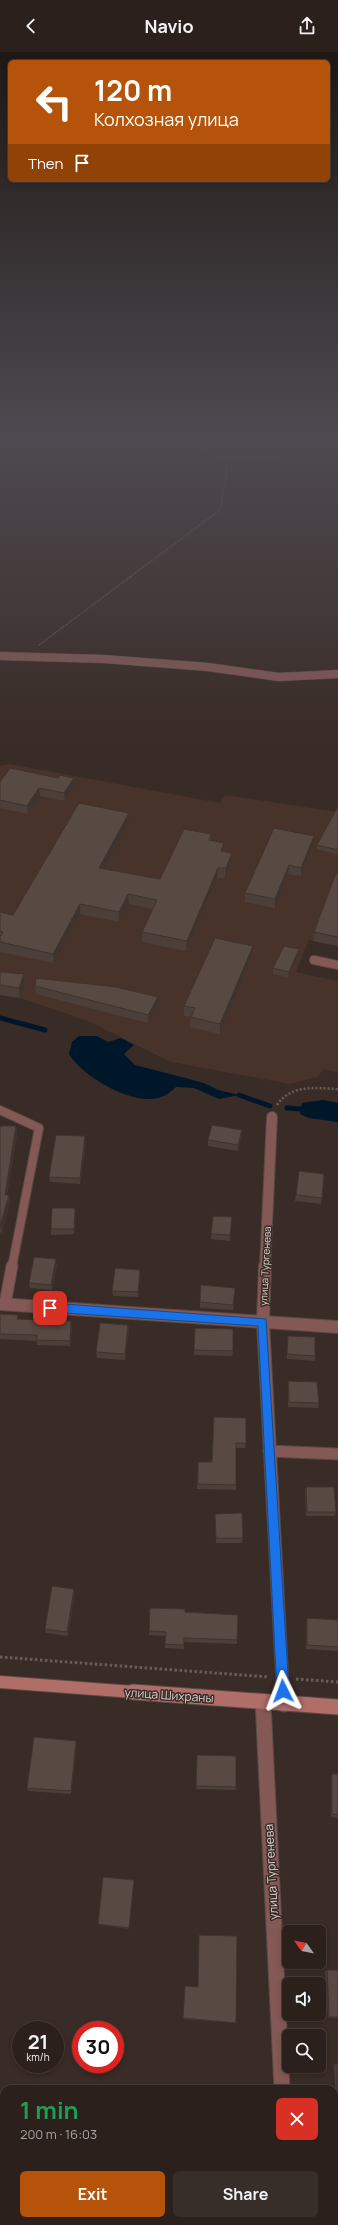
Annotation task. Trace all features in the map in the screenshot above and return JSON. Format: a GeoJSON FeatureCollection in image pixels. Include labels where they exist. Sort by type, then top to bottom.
{"type":"FeatureCollection","features":[{"type":"Feature","properties":{"kind":"street"},"geometry":{"type":"LineString","coordinates":[[0,656],[111,659],[208,667],[279,677],[338,674]]}},
{"type":"Feature","properties":{"kind":"street","name":"улица Тургенева"},"geometry":{"type":"LineString","coordinates":[[272,1117],[263,1322],[284,1704]]}},
{"type":"Feature","properties":{"kind":"street"},"geometry":{"type":"LineString","coordinates":[[2,1304],[338,1327]]}},
{"type":"Feature","properties":{"kind":"street","name":"улица Шихраны"},"geometry":{"type":"LineString","coordinates":[[0,1682],[338,1707]]}},
{"type":"Feature","properties":{"kind":"street","name":"улица Тургенева"},"geometry":{"type":"LineString","coordinates":[[263,1702],[282,2085]]}},
{"type":"Feature","properties":{"kind":"lane"},"geometry":{"type":"LineString","coordinates":[[314,960],[338,965]]}},
{"type":"Feature","properties":{"kind":"lane"},"geometry":{"type":"LineString","coordinates":[[0,1110],[39,1128],[2,1304]]}},
{"type":"Feature","properties":{"kind":"lane"},"geometry":{"type":"LineString","coordinates":[[269,1451],[338,1454]]}},
{"type":"Feature","properties":{"kind":"path"},"geometry":{"type":"LineString","coordinates":[[23,656],[179,540]]}},
{"type":"Feature","properties":{"kind":"path"},"geometry":{"type":"LineString","coordinates":[[272,1117],[279,1102],[296,1089],[338,1089]]}},
{"type":"Feature","properties":{"kind":"path"},"geometry":{"type":"LineString","coordinates":[[0,1657],[338,1682]]}},
{"type":"Feature","properties":{"kind":"shaded area"},"geometry":{"type":"Polygon","coordinates":[[[10,764],[220,803],[225,795],[338,812],[338,946],[309,940],[296,972],[338,981],[338,1073],[324,1069],[317,1077],[290,1084],[171,1062],[88,1021],[20,998],[0,995],[0,766],[10,764]]]}},
{"type":"Feature","properties":{"kind":"water"},"geometry":{"type":"Polygon","coordinates":[[[79,1036],[97,1036],[108,1042],[121,1038],[134,1045],[124,1054],[135,1065],[204,1083],[218,1090],[239,1095],[219,1099],[194,1088],[176,1087],[168,1094],[158,1098],[147,1099],[121,1093],[108,1087],[85,1071],[69,1054],[72,1042],[79,1036]]]}},
{"type":"Feature","properties":{"kind":"water"},"geometry":{"type":"Polygon","coordinates":[[[323,1100],[338,1103],[338,1122],[309,1118],[300,1114],[302,1103],[323,1100]]]}},
{"type":"Feature","properties":{"kind":"building"},"geometry":{"type":"Polygon","coordinates":[[[10,768],[58,778],[60,775],[74,778],[64,793],[39,788],[27,806],[0,800],[0,782],[10,768]]]}},
{"type":"Feature","properties":{"kind":"building"},"geometry":{"type":"Polygon","coordinates":[[[79,803],[129,813],[99,868],[160,879],[184,829],[211,834],[209,840],[224,843],[221,851],[232,853],[226,868],[218,868],[187,941],[142,932],[157,900],[128,894],[119,912],[80,904],[53,954],[0,942],[0,937],[3,932],[0,931],[0,912],[13,915],[79,803]]]}},
{"type":"Feature","properties":{"kind":"building"},"geometry":{"type":"Polygon","coordinates":[[[337,808],[338,850],[317,845],[337,808]]]}},
{"type":"Feature","properties":{"kind":"building"},"geometry":{"type":"Polygon","coordinates":[[[274,828],[314,836],[301,868],[289,865],[275,899],[245,893],[274,828]]]}},
{"type":"Feature","properties":{"kind":"building"},"geometry":{"type":"Polygon","coordinates":[[[336,873],[338,873],[338,937],[314,932],[336,873]]]}},
{"type":"Feature","properties":{"kind":"building"},"geometry":{"type":"Polygon","coordinates":[[[215,938],[253,946],[220,1024],[191,1017],[195,1008],[184,1006],[215,938]]]}},
{"type":"Feature","properties":{"kind":"building"},"geometry":{"type":"Polygon","coordinates":[[[284,946],[299,949],[289,972],[273,968],[284,946]]]}},
{"type":"Feature","properties":{"kind":"building"},"geometry":{"type":"Polygon","coordinates":[[[0,972],[24,974],[19,988],[0,985],[0,972]]]}},
{"type":"Feature","properties":{"kind":"building"},"geometry":{"type":"Polygon","coordinates":[[[36,978],[116,987],[158,997],[148,1015],[35,986],[36,978]]]}},
{"type":"Feature","properties":{"kind":"building"},"geometry":{"type":"Polygon","coordinates":[[[212,1125],[242,1130],[238,1145],[208,1140],[212,1125]]]}},
{"type":"Feature","properties":{"kind":"building"},"geometry":{"type":"Polygon","coordinates":[[[0,1126],[16,1126],[5,1195],[9,1195],[0,1226],[0,1126]]]}},
{"type":"Feature","properties":{"kind":"building"},"geometry":{"type":"Polygon","coordinates":[[[56,1135],[85,1136],[80,1178],[49,1177],[56,1135]]]}},
{"type":"Feature","properties":{"kind":"building"},"geometry":{"type":"Polygon","coordinates":[[[299,1171],[324,1174],[322,1198],[296,1195],[299,1171]]]}},
{"type":"Feature","properties":{"kind":"building"},"geometry":{"type":"Polygon","coordinates":[[[52,1208],[75,1208],[74,1229],[51,1229],[52,1208]]]}},
{"type":"Feature","properties":{"kind":"building"},"geometry":{"type":"Polygon","coordinates":[[[213,1216],[232,1217],[230,1235],[211,1234],[213,1216]]]}},
{"type":"Feature","properties":{"kind":"building"},"geometry":{"type":"Polygon","coordinates":[[[34,1257],[56,1259],[51,1285],[29,1283],[34,1257]]]}},
{"type":"Feature","properties":{"kind":"building"},"geometry":{"type":"Polygon","coordinates":[[[115,1268],[140,1270],[138,1292],[112,1291],[115,1268]]]}},
{"type":"Feature","properties":{"kind":"building"},"geometry":{"type":"Polygon","coordinates":[[[201,1285],[235,1288],[233,1305],[200,1302],[201,1285]]]}},
{"type":"Feature","properties":{"kind":"building"},"geometry":{"type":"Polygon","coordinates":[[[0,1314],[18,1315],[17,1319],[71,1321],[70,1341],[37,1340],[37,1335],[0,1334],[0,1314]]]}},
{"type":"Feature","properties":{"kind":"building"},"geometry":{"type":"Polygon","coordinates":[[[100,1323],[128,1325],[125,1354],[96,1352],[100,1323]]]}},
{"type":"Feature","properties":{"kind":"building"},"geometry":{"type":"Polygon","coordinates":[[[195,1328],[233,1329],[233,1351],[194,1350],[195,1328]]]}},
{"type":"Feature","properties":{"kind":"building"},"geometry":{"type":"Polygon","coordinates":[[[288,1336],[315,1337],[315,1356],[287,1354],[288,1336]]]}},
{"type":"Feature","properties":{"kind":"building"},"geometry":{"type":"Polygon","coordinates":[[[288,1381],[317,1382],[319,1403],[289,1402],[288,1381]]]}},
{"type":"Feature","properties":{"kind":"building"},"geometry":{"type":"Polygon","coordinates":[[[214,1417],[246,1418],[246,1443],[236,1443],[236,1485],[198,1484],[198,1462],[212,1462],[214,1417]]]}},
{"type":"Feature","properties":{"kind":"building"},"geometry":{"type":"Polygon","coordinates":[[[306,1487],[334,1487],[336,1512],[307,1512],[306,1487]]]}},
{"type":"Feature","properties":{"kind":"building"},"geometry":{"type":"Polygon","coordinates":[[[242,1513],[243,1538],[216,1538],[215,1514],[242,1513]]]}},
{"type":"Feature","properties":{"kind":"building"},"geometry":{"type":"Polygon","coordinates":[[[52,1586],[74,1589],[67,1632],[45,1629],[52,1586]]]}},
{"type":"Feature","properties":{"kind":"building"},"geometry":{"type":"Polygon","coordinates":[[[150,1608],[185,1609],[185,1612],[238,1615],[237,1640],[184,1638],[184,1645],[165,1644],[166,1632],[149,1631],[150,1608]]]}},
{"type":"Feature","properties":{"kind":"building"},"geometry":{"type":"Polygon","coordinates":[[[307,1618],[338,1620],[338,1647],[307,1645],[307,1618]]]}},
{"type":"Feature","properties":{"kind":"building"},"geometry":{"type":"Polygon","coordinates":[[[34,1737],[76,1741],[71,1791],[27,1788],[34,1737]]]}},
{"type":"Feature","properties":{"kind":"building"},"geometry":{"type":"Polygon","coordinates":[[[197,1755],[236,1756],[236,1787],[196,1786],[197,1755]]]}},
{"type":"Feature","properties":{"kind":"building"},"geometry":{"type":"Polygon","coordinates":[[[332,1774],[338,1774],[338,1815],[332,1814],[332,1774]]]}},
{"type":"Feature","properties":{"kind":"building"},"geometry":{"type":"Polygon","coordinates":[[[103,1877],[134,1880],[129,1928],[98,1924],[103,1877]]]}},
{"type":"Feature","properties":{"kind":"building"},"geometry":{"type":"Polygon","coordinates":[[[199,1935],[237,1936],[236,2023],[183,2018],[185,1986],[198,1987],[199,1935]]]}},
{"type":"Feature","properties":{"kind":"building"},"geometry":{"type":"Polygon","coordinates":[[[327,1970],[338,1970],[338,2017],[329,2017],[327,1970]]]}},
{"type":"Feature","properties":{"kind":"building"},"geometry":{"type":"Polygon","coordinates":[[[336,2064],[338,2064],[337,2085],[336,2064]]]}},
{"type":"Feature","properties":{"kind":"waterway"},"geometry":{"type":"LineString","coordinates":[[0,1018],[45,1030]]}},
{"type":"Feature","properties":{"kind":"waterway"},"geometry":{"type":"LineString","coordinates":[[239,1095],[270,1106]]}},
{"type":"Feature","properties":{"kind":"waterway"},"geometry":{"type":"LineString","coordinates":[[287,1108],[301,1109]]}},
{"type":"Feature","properties":{"kind":"route"},"geometry":{"type":"LineString","coordinates":[[50,1308],[263,1322],[283,1691]]}}]}
